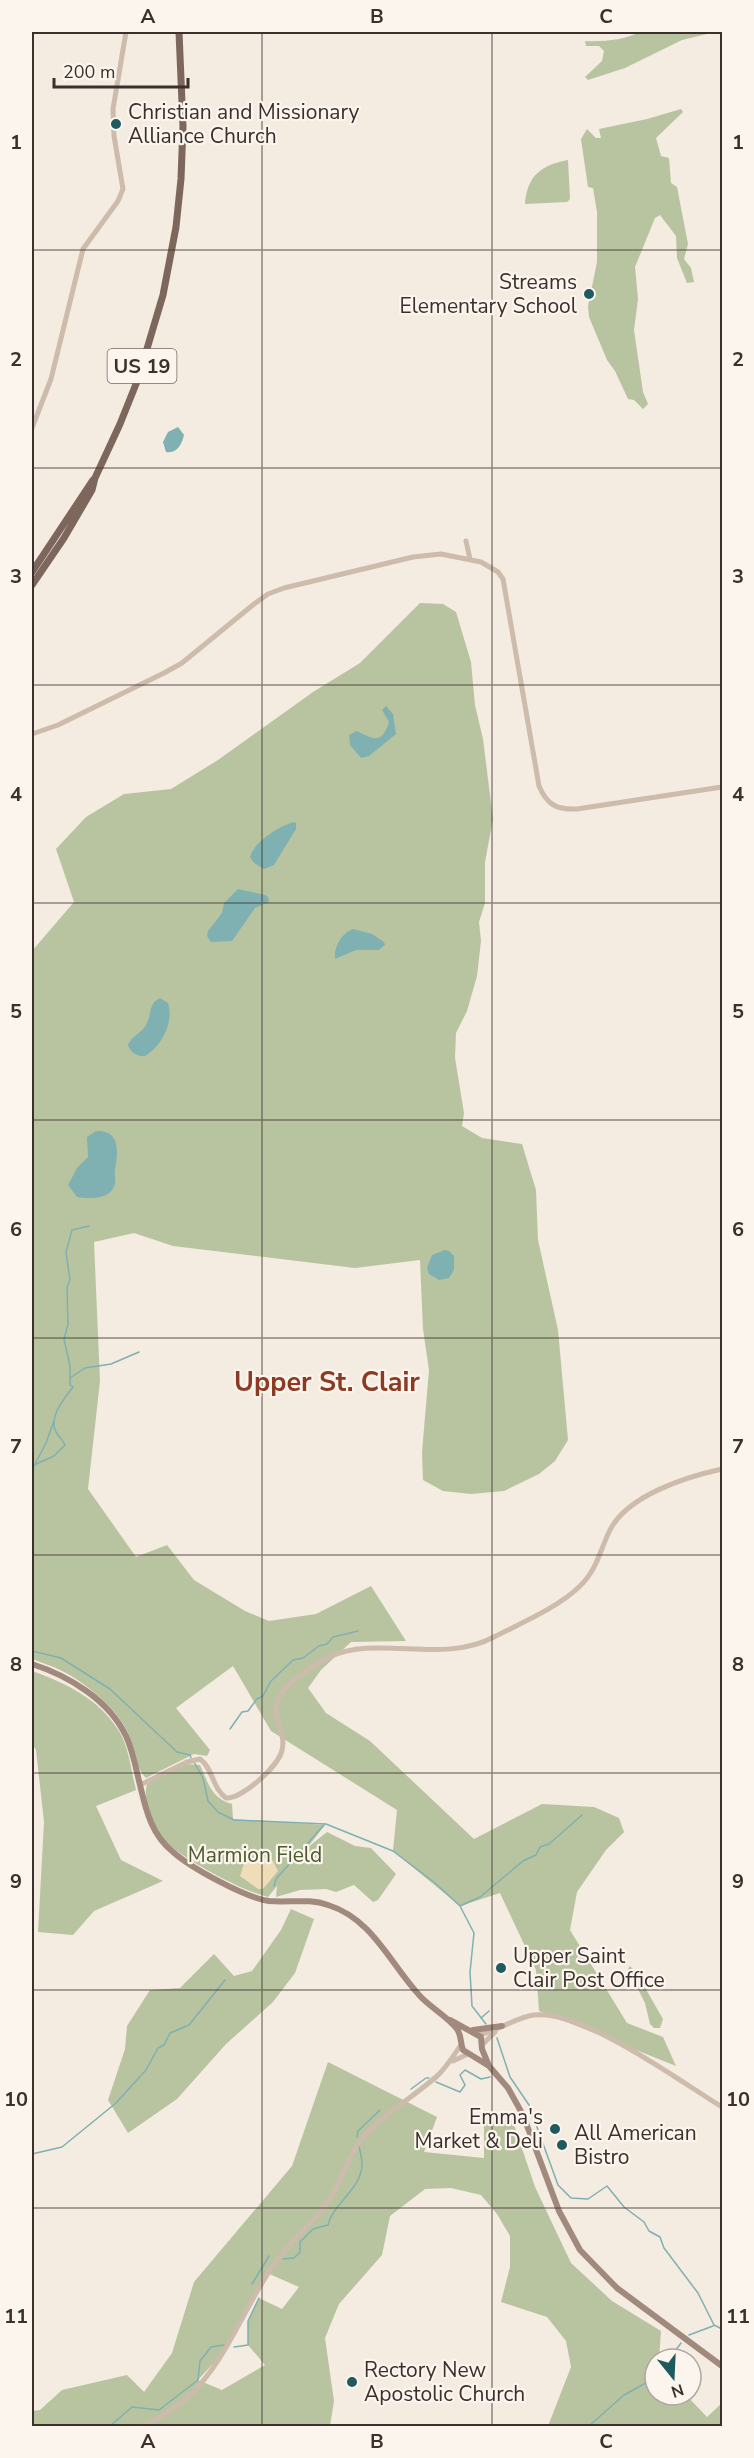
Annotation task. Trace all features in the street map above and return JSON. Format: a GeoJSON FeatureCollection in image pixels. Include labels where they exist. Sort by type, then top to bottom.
{"type":"FeatureCollection","features":[{"type":"Feature","properties":{"kind":"main road","name":"US 19"},"geometry":{"type":"LineString","coordinates":[[32,572],[94,478],[120,424],[138,379],[163,295],[179,202],[183,152],[179,32]]}},
{"type":"Feature","properties":{"kind":"main road","name":"US 19"},"geometry":{"type":"LineString","coordinates":[[32,585],[92,490],[94,478]]}},
{"type":"Feature","properties":{"kind":"main road"},"geometry":{"type":"LineString","coordinates":[[32,1664],[51,1670],[76,1683],[108,1711],[119,1724],[128,1741],[147,1815],[154,1831],[162,1842],[178,1856],[250,1896],[271,1901],[314,1901],[327,1904],[352,1916],[374,1936],[418,1994],[456,2028],[462,2043],[470,2054],[489,2066],[508,2088],[521,2110],[559,2211],[580,2250],[617,2288],[723,2366]]}},
{"type":"Feature","properties":{"kind":"main road"},"geometry":{"type":"LineString","coordinates":[[442,2016],[474,2033],[483,2046],[489,2066]]}},
{"type":"Feature","properties":{"kind":"main road"},"geometry":{"type":"LineString","coordinates":[[462,2043],[466,2035],[500,2027]]}},
{"type":"Feature","properties":{"kind":"main road"},"geometry":{"type":"LineString","coordinates":[[470,2054],[478,2053],[483,2046]]}},
{"type":"Feature","properties":{"kind":"street"},"geometry":{"type":"LineString","coordinates":[[32,428],[51,379],[83,249],[118,201],[123,189],[114,136],[113,109],[126,32]]}},
{"type":"Feature","properties":{"kind":"street"},"geometry":{"type":"LineString","coordinates":[[466,541],[470,559]]}},
{"type":"Feature","properties":{"kind":"street"},"geometry":{"type":"LineString","coordinates":[[32,734],[58,725],[164,674],[182,663],[268,594],[284,588],[426,555],[441,554],[470,559],[498,572],[505,586],[515,656],[539,786],[547,803],[560,809],[577,809],[723,787]]}},
{"type":"Feature","properties":{"kind":"street"},"geometry":{"type":"LineString","coordinates":[[140,1785],[189,1761],[197,1760],[204,1762],[219,1793],[226,1798],[237,1797],[278,1761],[283,1745],[276,1714],[279,1698],[290,1684],[318,1664],[330,1657],[358,1650],[448,1650],[475,1646],[491,1639],[579,1588],[596,1564],[615,1521],[631,1505],[675,1484],[723,1469]]}},
{"type":"Feature","properties":{"kind":"street"},"geometry":{"type":"LineString","coordinates":[[483,2046],[500,2027],[536,2015],[566,2019],[616,2042],[723,2107]]}},
{"type":"Feature","properties":{"kind":"street"},"geometry":{"type":"LineString","coordinates":[[449,2064],[462,2043]]}},
{"type":"Feature","properties":{"kind":"street"},"geometry":{"type":"LineString","coordinates":[[144,2427],[189,2397],[212,2369],[235,2334],[267,2273],[322,2211],[350,2155],[362,2139],[449,2064],[470,2054]]}},
{"type":"Feature","properties":{"kind":"green space"},"geometry":{"type":"Polygon","coordinates":[[[640,32],[707,32],[707,34],[682,40],[625,68],[588,80],[585,77],[602,61],[604,51],[599,46],[586,46],[585,41],[613,40],[640,32]]]}},
{"type":"Feature","properties":{"kind":"green space"},"geometry":{"type":"Polygon","coordinates":[[[681,109],[683,112],[656,138],[661,156],[669,158],[671,183],[677,187],[688,244],[684,259],[691,268],[694,282],[687,283],[677,258],[676,236],[660,215],[655,218],[635,267],[638,299],[634,330],[643,392],[648,404],[643,409],[634,400],[628,399],[615,371],[607,360],[589,317],[588,306],[597,262],[597,212],[593,188],[588,187],[581,139],[587,129],[596,138],[601,138],[599,129],[681,109]]]}},
{"type":"Feature","properties":{"kind":"green space"},"geometry":{"type":"Polygon","coordinates":[[[568,160],[570,199],[567,202],[525,204],[529,186],[537,173],[550,165],[568,160]]]}},
{"type":"Feature","properties":{"kind":"green space"},"geometry":{"type":"Polygon","coordinates":[[[420,603],[443,604],[456,612],[471,662],[475,705],[483,739],[493,819],[485,862],[485,903],[479,922],[481,941],[477,976],[467,1011],[456,1033],[455,1058],[464,1113],[462,1126],[482,1138],[522,1144],[536,1190],[538,1240],[558,1330],[568,1440],[555,1461],[539,1474],[504,1491],[471,1494],[443,1491],[423,1480],[422,1452],[429,1370],[423,1329],[420,1260],[355,1268],[173,1246],[134,1233],[94,1242],[100,1381],[88,1489],[136,1557],[167,1545],[194,1580],[245,1611],[269,1621],[316,1614],[371,1586],[406,1641],[351,1642],[321,1670],[308,1688],[326,1713],[370,1741],[474,1839],[542,1804],[594,1807],[619,1818],[624,1832],[606,1850],[577,1892],[570,1930],[627,2023],[663,2037],[676,2066],[539,2011],[536,1970],[500,1893],[460,1906],[393,1851],[397,1810],[271,1731],[233,1666],[176,1708],[210,1750],[207,1756],[194,1754],[146,1778],[137,1762],[127,1731],[108,1705],[70,1676],[32,1659],[32,951],[74,902],[56,849],[86,817],[124,794],[171,789],[218,760],[313,692],[360,663],[420,603]]]}},
{"type":"Feature","properties":{"kind":"green space"},"geometry":{"type":"Polygon","coordinates":[[[32,1671],[69,1687],[92,1701],[119,1731],[127,1752],[136,1790],[96,1806],[121,1860],[163,1881],[94,1911],[73,1935],[38,1932],[44,1822],[36,1750],[32,1743],[32,1671]]]}},
{"type":"Feature","properties":{"kind":"green space","name":"Marmion Field"},"geometry":{"type":"Polygon","coordinates":[[[186,1764],[200,1765],[215,1794],[225,1802],[232,1804],[233,1819],[325,1825],[307,1848],[327,1832],[355,1846],[371,1848],[396,1874],[378,1900],[373,1902],[354,1885],[336,1892],[326,1889],[300,1890],[276,1897],[277,1886],[268,1897],[244,1889],[216,1875],[168,1844],[158,1832],[150,1816],[146,1799],[147,1784],[186,1764]]]}},
{"type":"Feature","properties":{"kind":"green space"},"geometry":{"type":"Polygon","coordinates":[[[291,1909],[314,1919],[295,1973],[273,2002],[226,2044],[177,2099],[128,2133],[108,2100],[125,2049],[127,2026],[150,1990],[180,1988],[214,1954],[234,1976],[252,1971],[281,1930],[291,1909]]]}},
{"type":"Feature","properties":{"kind":"green space"},"geometry":{"type":"Polygon","coordinates":[[[630,1966],[636,1972],[663,2019],[660,2028],[654,2028],[650,2024],[645,2003],[628,1969],[630,1966]]]}},
{"type":"Feature","properties":{"kind":"green space"},"geometry":{"type":"Polygon","coordinates":[[[328,2062],[437,2117],[424,2152],[484,2158],[484,2112],[512,2119],[535,2187],[571,2263],[612,2301],[661,2331],[660,2347],[643,2347],[643,2407],[697,2407],[707,2417],[722,2403],[722,2426],[548,2426],[571,2367],[566,2341],[547,2317],[501,2302],[510,2267],[510,2236],[497,2214],[481,2195],[451,2188],[425,2189],[390,2216],[382,2255],[339,2304],[325,2338],[334,2401],[330,2426],[32,2426],[32,2411],[40,2410],[62,2390],[127,2375],[144,2392],[172,2353],[194,2282],[292,2166],[328,2062]],[[267,2273],[221,2355],[198,2380],[222,2390],[265,2365],[248,2345],[248,2321],[259,2298],[282,2309],[299,2287],[267,2273]]]}},
{"type":"Feature","properties":{"kind":"sand"},"geometry":{"type":"Polygon","coordinates":[[[258,1855],[273,1861],[278,1871],[263,1889],[258,1889],[240,1876],[244,1863],[258,1855]]]}},
{"type":"Feature","properties":{"kind":"water"},"geometry":{"type":"Polygon","coordinates":[[[178,427],[184,435],[182,442],[176,450],[166,452],[163,442],[168,432],[178,427]]]}},
{"type":"Feature","properties":{"kind":"water"},"geometry":{"type":"Polygon","coordinates":[[[386,706],[393,714],[396,734],[369,756],[361,758],[350,745],[349,735],[357,731],[372,738],[380,737],[389,722],[382,710],[386,706]]]}},
{"type":"Feature","properties":{"kind":"water"},"geometry":{"type":"Polygon","coordinates":[[[294,822],[296,829],[274,865],[264,869],[254,863],[250,857],[256,846],[281,827],[294,822]]]}},
{"type":"Feature","properties":{"kind":"water"},"geometry":{"type":"Polygon","coordinates":[[[238,889],[265,895],[269,902],[255,908],[232,941],[211,942],[207,936],[208,931],[222,913],[224,903],[238,889]]]}},
{"type":"Feature","properties":{"kind":"water"},"geometry":{"type":"Polygon","coordinates":[[[353,929],[372,934],[385,945],[379,950],[356,950],[335,959],[339,941],[353,929]]]}},
{"type":"Feature","properties":{"kind":"water"},"geometry":{"type":"Polygon","coordinates":[[[160,998],[168,1003],[169,1010],[165,1033],[151,1052],[145,1056],[134,1054],[128,1045],[143,1029],[149,1019],[152,1006],[160,998]]]}},
{"type":"Feature","properties":{"kind":"water"},"geometry":{"type":"Polygon","coordinates":[[[96,1131],[110,1134],[116,1143],[115,1184],[113,1189],[104,1196],[77,1197],[68,1185],[77,1168],[88,1157],[87,1137],[96,1131]]]}},
{"type":"Feature","properties":{"kind":"water"},"geometry":{"type":"Polygon","coordinates":[[[445,1250],[454,1256],[454,1270],[449,1278],[439,1280],[429,1274],[427,1268],[432,1255],[445,1250]]]}},
{"type":"Feature","properties":{"kind":"waterway"},"geometry":{"type":"LineString","coordinates":[[36,1464],[54,1456],[65,1445],[56,1432],[54,1420],[58,1408],[73,1387],[70,1385],[70,1366],[64,1339],[68,1324],[67,1287],[70,1280],[66,1252],[72,1230],[89,1226]]}},
{"type":"Feature","properties":{"kind":"waterway"},"geometry":{"type":"LineString","coordinates":[[70,1378],[85,1368],[111,1364],[139,1352]]}},
{"type":"Feature","properties":{"kind":"waterway"},"geometry":{"type":"LineString","coordinates":[[32,1470],[54,1421]]}},
{"type":"Feature","properties":{"kind":"waterway"},"geometry":{"type":"LineString","coordinates":[[230,1729],[242,1712],[248,1711],[257,1699],[263,1696],[271,1681],[293,1660],[303,1658],[319,1646],[327,1644],[333,1637],[358,1631]]}},
{"type":"Feature","properties":{"kind":"waterway"},"geometry":{"type":"LineString","coordinates":[[32,1651],[61,1658],[110,1689],[177,1752],[190,1755],[191,1758]]}},
{"type":"Feature","properties":{"kind":"waterway"},"geometry":{"type":"LineString","coordinates":[[194,1762],[203,1778],[208,1801],[218,1812],[234,1820],[326,1824],[393,1851],[435,1883],[460,1906],[474,1933],[470,1972],[472,2006],[486,2024]]}},
{"type":"Feature","properties":{"kind":"waterway"},"geometry":{"type":"LineString","coordinates":[[460,1906],[480,1897],[523,1861],[536,1855],[540,1847],[549,1844],[582,1815]]}},
{"type":"Feature","properties":{"kind":"waterway"},"geometry":{"type":"LineString","coordinates":[[274,1886],[276,1879],[324,1825]]}},
{"type":"Feature","properties":{"kind":"waterway"},"geometry":{"type":"LineString","coordinates":[[32,2154],[62,2147],[116,2103],[146,2070],[158,2048],[164,2045],[170,2033],[189,2025],[225,1980]]}},
{"type":"Feature","properties":{"kind":"waterway"},"geometry":{"type":"LineString","coordinates":[[481,2018],[489,2011]]}},
{"type":"Feature","properties":{"kind":"waterway"},"geometry":{"type":"LineString","coordinates":[[497,2038],[510,2077],[529,2105],[558,2185],[571,2198],[588,2199],[607,2186],[624,2207],[644,2222],[649,2231],[660,2237],[664,2248],[698,2293],[714,2325],[722,2329]]}},
{"type":"Feature","properties":{"kind":"waterway"},"geometry":{"type":"LineString","coordinates":[[436,2082],[460,2092],[465,2085],[460,2075],[465,2070],[481,2079],[490,2077]]}},
{"type":"Feature","properties":{"kind":"waterway"},"geometry":{"type":"LineString","coordinates":[[411,2089],[429,2078]]}},
{"type":"Feature","properties":{"kind":"waterway"},"geometry":{"type":"LineString","coordinates":[[357,2137],[358,2131],[380,2110]]}},
{"type":"Feature","properties":{"kind":"waterway"},"geometry":{"type":"LineString","coordinates":[[283,2259],[294,2258],[300,2252],[300,2242],[313,2229],[328,2225],[335,2210],[353,2188],[361,2173],[362,2162],[359,2146]]}},
{"type":"Feature","properties":{"kind":"waterway"},"geometry":{"type":"LineString","coordinates":[[252,2284],[269,2256]]}},
{"type":"Feature","properties":{"kind":"waterway"},"geometry":{"type":"LineString","coordinates":[[234,2347],[248,2345],[248,2321],[259,2298]]}},
{"type":"Feature","properties":{"kind":"waterway"},"geometry":{"type":"LineString","coordinates":[[689,2335],[713,2326]]}},
{"type":"Feature","properties":{"kind":"waterway"},"geometry":{"type":"LineString","coordinates":[[678,2347],[681,2343]]}},
{"type":"Feature","properties":{"kind":"waterway"},"geometry":{"type":"LineString","coordinates":[[110,2426],[132,2407],[159,2410],[198,2380],[200,2361],[211,2347],[224,2345]]}},
{"type":"Feature","properties":{"kind":"waterway"},"geometry":{"type":"LineString","coordinates":[[589,2426],[624,2395],[643,2385]]}},
{"type":"Feature","properties":{"kind":"place","name":"Christian and Missionary Alliance Church"},"geometry":{"type":"Point","coordinates":[116,124]}},
{"type":"Feature","properties":{"kind":"place","name":"Streams Elementary School"},"geometry":{"type":"Point","coordinates":[589,294]}},
{"type":"Feature","properties":{"kind":"place","name":"Upper Saint Clair Post Office"},"geometry":{"type":"Point","coordinates":[501,1968]}},
{"type":"Feature","properties":{"kind":"place","name":"Emma's Market & Deli"},"geometry":{"type":"Point","coordinates":[555,2129]}},
{"type":"Feature","properties":{"kind":"place","name":"All American Bistro"},"geometry":{"type":"Point","coordinates":[562,2145]}},
{"type":"Feature","properties":{"kind":"place","name":"Rectory New Apostolic Church"},"geometry":{"type":"Point","coordinates":[352,2382]}},
{"type":"Feature","properties":{"kind":"district","name":"Upper St. Clair"},"geometry":{"type":"Point","coordinates":[327,1382]}}]}
